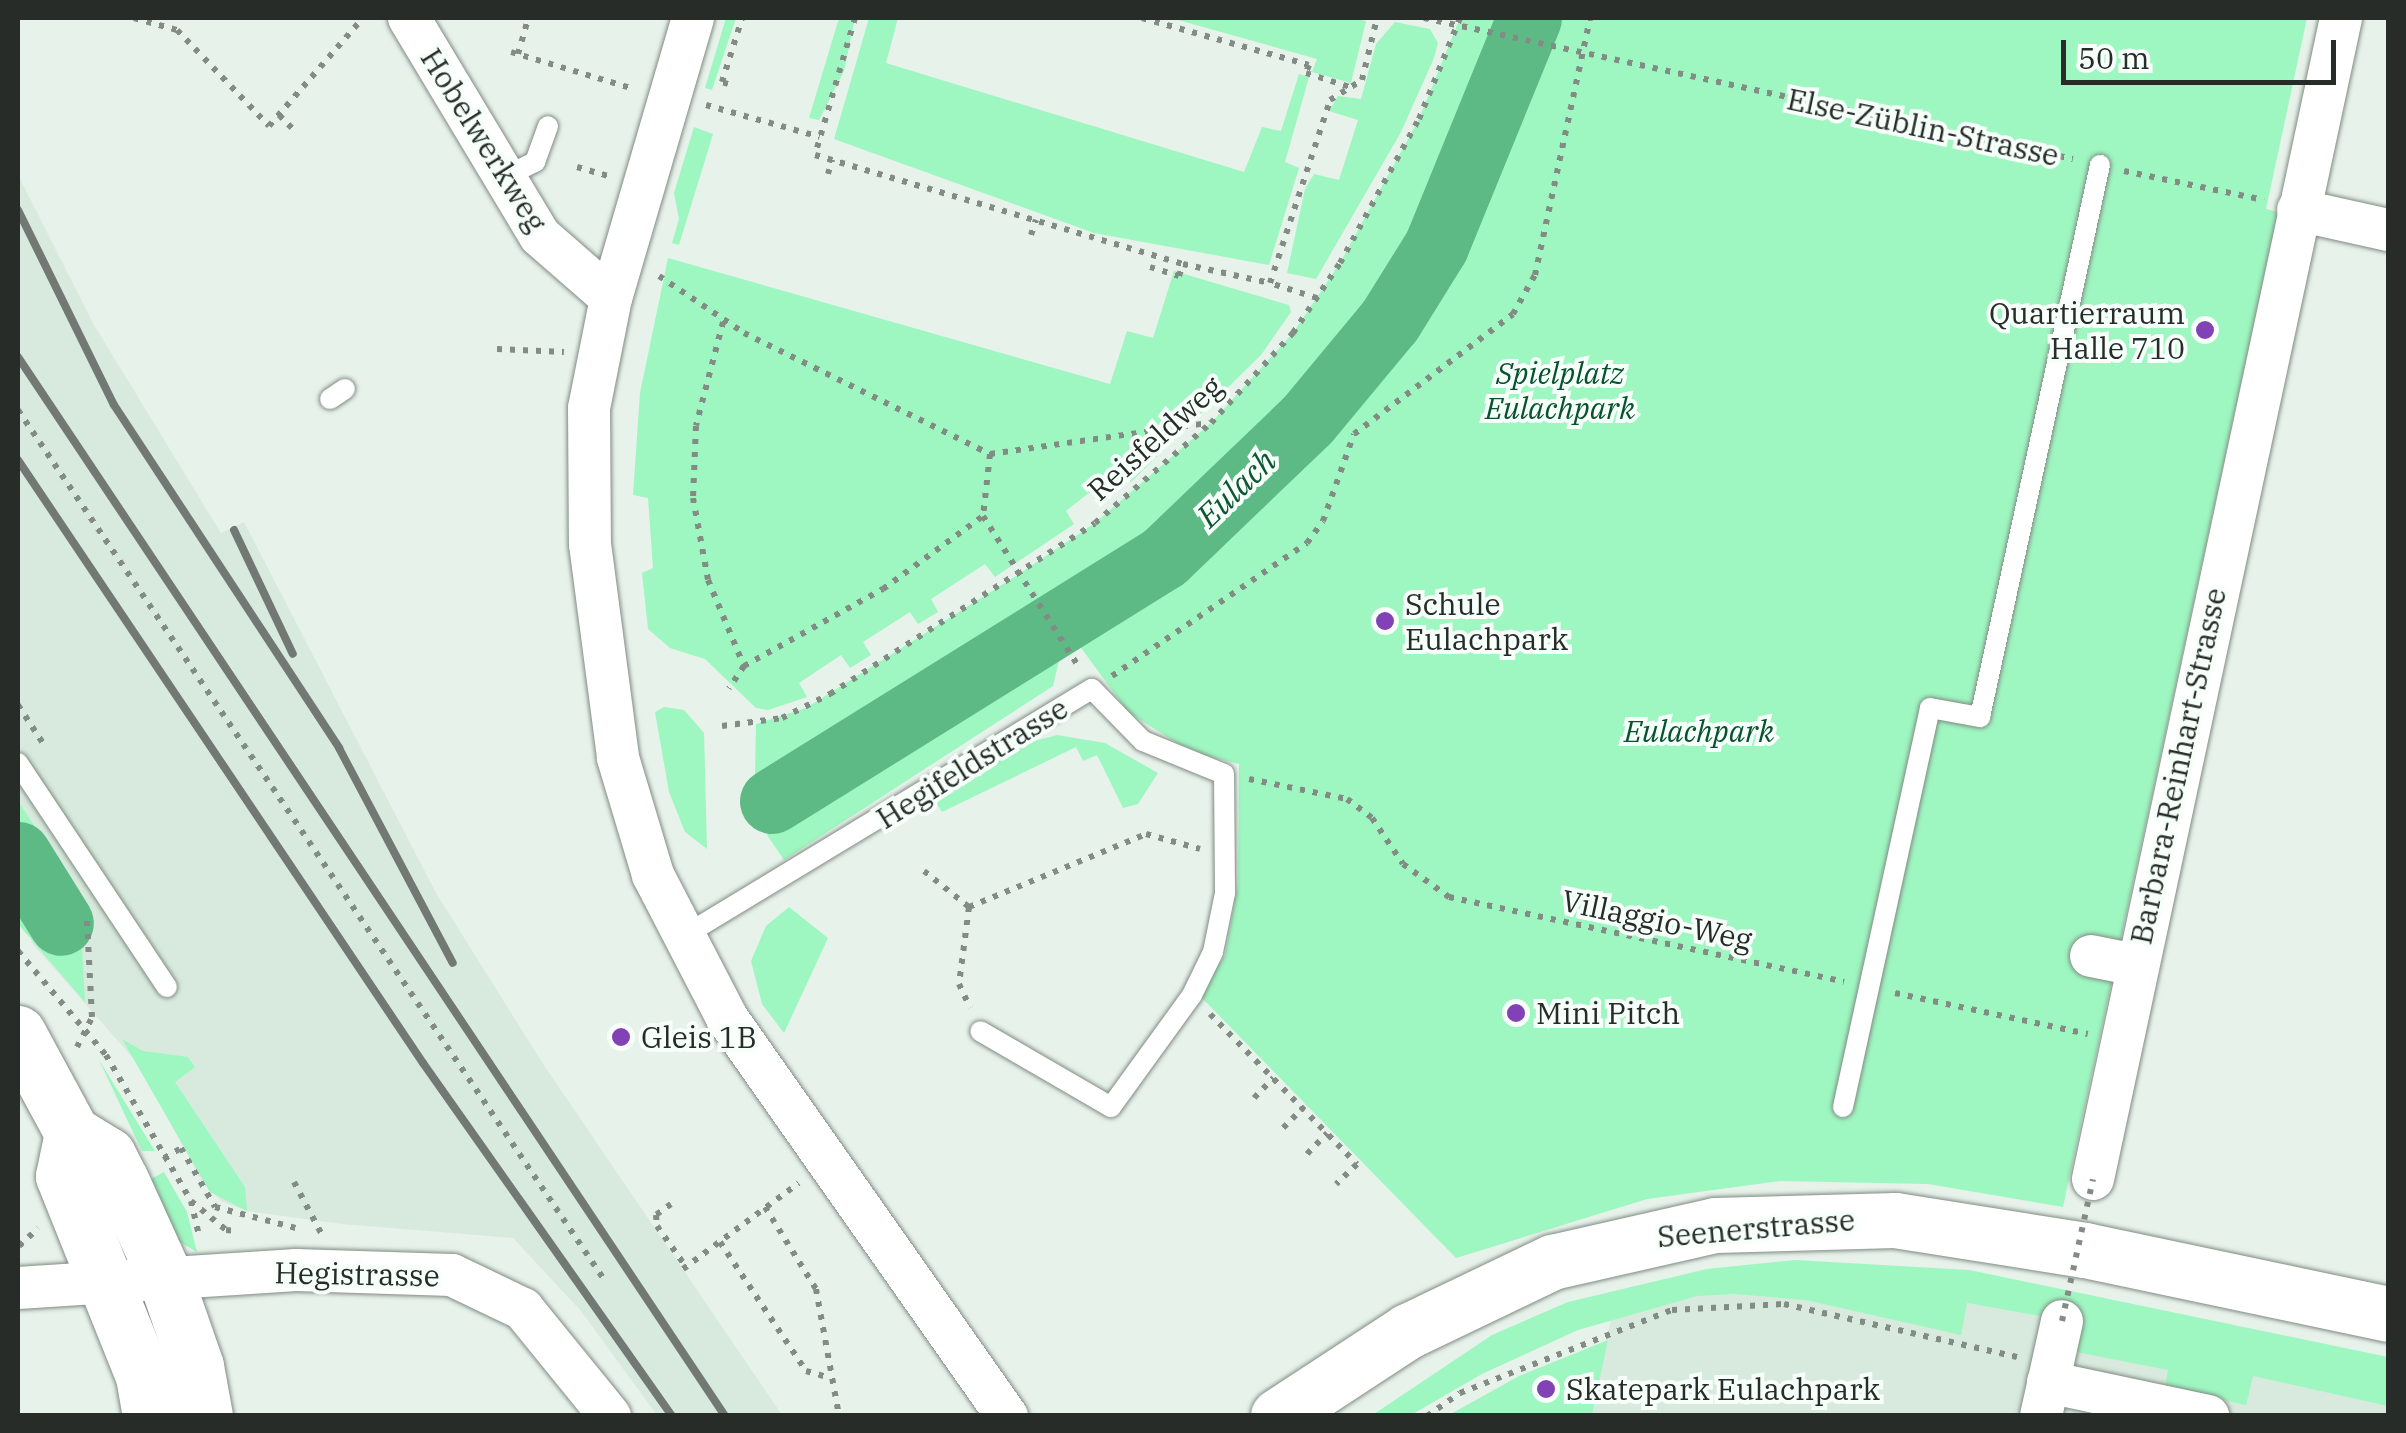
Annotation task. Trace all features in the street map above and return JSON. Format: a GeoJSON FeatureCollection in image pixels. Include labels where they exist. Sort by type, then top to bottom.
{"type":"FeatureCollection","features":[{"type":"Feature","properties":{"kind":"main road"},"geometry":{"type":"LineString","coordinates":[[18,1034],[72,1133],[108,1156],[165,1277],[196,1366],[205,1416]]}},
{"type":"Feature","properties":{"kind":"main road"},"geometry":{"type":"LineString","coordinates":[[72,1133],[63,1176],[143,1376],[150,1416]]}},
{"type":"Feature","properties":{"kind":"main road","name":"Seenerstrasse"},"geometry":{"type":"LineString","coordinates":[[1278,1416],[1408,1332],[1552,1262],[1715,1225],[1894,1220],[2085,1250],[2388,1314]]}},
{"type":"Feature","properties":{"kind":"street","name":"Hobelwerkweg"},"geometry":{"type":"LineString","coordinates":[[409,18],[540,236],[615,281]]}},
{"type":"Feature","properties":{"kind":"street"},"geometry":{"type":"LineString","coordinates":[[693,18],[615,281],[589,408],[590,544],[618,758],[653,875],[727,1018],[1006,1416]]}},
{"type":"Feature","properties":{"kind":"street","name":"Barbara-Reinhart-Strasse"},"geometry":{"type":"LineString","coordinates":[[2093,1179],[2119,1040],[2341,18]]}},
{"type":"Feature","properties":{"kind":"street"},"geometry":{"type":"LineString","coordinates":[[2298,210],[2388,230]]}},
{"type":"Feature","properties":{"kind":"street"},"geometry":{"type":"LineString","coordinates":[[2092,956],[2136,965]]}},
{"type":"Feature","properties":{"kind":"street","name":"Hegistrasse"},"geometry":{"type":"LineString","coordinates":[[18,1288],[106,1279],[387,1270],[452,1275],[523,1309],[610,1416]]}},
{"type":"Feature","properties":{"kind":"street"},"geometry":{"type":"LineString","coordinates":[[2063,1301],[2037,1385],[2208,1416]]}},
{"type":"Feature","properties":{"kind":"lane"},"geometry":{"type":"LineString","coordinates":[[505,177],[534,162],[548,126]]}},
{"type":"Feature","properties":{"kind":"lane"},"geometry":{"type":"LineString","coordinates":[[1843,1107],[1930,708],[1980,717],[2100,166]]}},
{"type":"Feature","properties":{"kind":"lane","name":"Hegifeldstrasse"},"geometry":{"type":"LineString","coordinates":[[682,937],[1092,689],[1143,741],[1224,774]]}},
{"type":"Feature","properties":{"kind":"lane"},"geometry":{"type":"LineString","coordinates":[[18,763],[167,987]]}},
{"type":"Feature","properties":{"kind":"lane"},"geometry":{"type":"LineString","coordinates":[[980,1031],[1110,1107],[1192,995],[1212,952],[1225,893],[1224,774]]}},
{"type":"Feature","properties":{"kind":"path"},"geometry":{"type":"LineString","coordinates":[[134,18],[177,30],[269,126],[363,18]]}},
{"type":"Feature","properties":{"kind":"path"},"geometry":{"type":"LineString","coordinates":[[728,84],[722,82],[742,18]]}},
{"type":"Feature","properties":{"kind":"path"},"geometry":{"type":"LineString","coordinates":[[855,18],[815,154],[1182,264],[1318,298]]}},
{"type":"Feature","properties":{"kind":"path"},"geometry":{"type":"LineString","coordinates":[[1270,283],[1330,100],[1355,88],[1376,18]]}},
{"type":"Feature","properties":{"kind":"path","name":"Else-Züblin-Strasse"},"geometry":{"type":"LineString","coordinates":[[1424,18],[1458,21],[1479,30],[2298,210]]}},
{"type":"Feature","properties":{"kind":"path"},"geometry":{"type":"LineString","coordinates":[[1092,689],[1308,543],[1324,521],[1354,434],[1513,314],[1539,257],[1590,18]]}},
{"type":"Feature","properties":{"kind":"path"},"geometry":{"type":"LineString","coordinates":[[525,19],[514,53],[650,94]]}},
{"type":"Feature","properties":{"kind":"path"},"geometry":{"type":"LineString","coordinates":[[1142,20],[1309,65],[1306,73],[1355,88]]}},
{"type":"Feature","properties":{"kind":"path","name":"Reisfeldweg"},"geometry":{"type":"LineString","coordinates":[[722,726],[770,721],[806,708],[1095,523],[1211,423],[1318,298],[1402,154],[1458,21]]}},
{"type":"Feature","properties":{"kind":"path"},"geometry":{"type":"LineString","coordinates":[[695,102],[820,137]]}},
{"type":"Feature","properties":{"kind":"path"},"geometry":{"type":"LineString","coordinates":[[279,115],[295,131]]}},
{"type":"Feature","properties":{"kind":"path"},"geometry":{"type":"LineString","coordinates":[[828,174],[832,160]]}},
{"type":"Feature","properties":{"kind":"path"},"geometry":{"type":"LineString","coordinates":[[577,168],[622,180]]}},
{"type":"Feature","properties":{"kind":"path"},"geometry":{"type":"LineString","coordinates":[[1031,235],[1036,220]]}},
{"type":"Feature","properties":{"kind":"path"},"geometry":{"type":"LineString","coordinates":[[1150,268],[1178,276],[1182,264]]}},
{"type":"Feature","properties":{"kind":"path"},"geometry":{"type":"LineString","coordinates":[[615,281],[655,274],[724,322],[990,454],[1211,423]]}},
{"type":"Feature","properties":{"kind":"path"},"geometry":{"type":"LineString","coordinates":[[724,322],[699,409],[693,498],[708,580],[744,666]]}},
{"type":"Feature","properties":{"kind":"path"},"geometry":{"type":"LineString","coordinates":[[496,348],[565,352]]}},
{"type":"Feature","properties":{"kind":"path"},"geometry":{"type":"LineString","coordinates":[[18,410],[603,1278]]}},
{"type":"Feature","properties":{"kind":"path"},"geometry":{"type":"LineString","coordinates":[[990,454],[983,516],[1068,650]]}},
{"type":"Feature","properties":{"kind":"path"},"geometry":{"type":"LineString","coordinates":[[729,688],[744,666],[883,589],[983,516]]}},
{"type":"Feature","properties":{"kind":"path","name":"Villaggio-Weg"},"geometry":{"type":"LineString","coordinates":[[1224,774],[1346,799],[1372,818],[1403,864],[1449,897],[2119,1040]]}},
{"type":"Feature","properties":{"kind":"path"},"geometry":{"type":"LineString","coordinates":[[968,907],[1146,834],[1197,850]]}},
{"type":"Feature","properties":{"kind":"path"},"geometry":{"type":"LineString","coordinates":[[924,871],[968,907]]}},
{"type":"Feature","properties":{"kind":"path"},"geometry":{"type":"LineString","coordinates":[[968,907],[960,984],[980,1031]]}},
{"type":"Feature","properties":{"kind":"path"},"geometry":{"type":"LineString","coordinates":[[76,1050],[92,1017],[87,920]]}},
{"type":"Feature","properties":{"kind":"path"},"geometry":{"type":"LineString","coordinates":[[18,950],[85,1030],[191,1201],[226,1230],[242,1232]]}},
{"type":"Feature","properties":{"kind":"path"},"geometry":{"type":"LineString","coordinates":[[1192,995],[1357,1164],[1336,1184]]}},
{"type":"Feature","properties":{"kind":"path"},"geometry":{"type":"LineString","coordinates":[[1254,1098],[1273,1078]]}},
{"type":"Feature","properties":{"kind":"path"},"geometry":{"type":"LineString","coordinates":[[1283,1128],[1302,1108]]}},
{"type":"Feature","properties":{"kind":"path"},"geometry":{"type":"LineString","coordinates":[[1307,1154],[1327,1134]]}},
{"type":"Feature","properties":{"kind":"path"},"geometry":{"type":"LineString","coordinates":[[181,1148],[215,1207],[322,1234],[294,1182]]}},
{"type":"Feature","properties":{"kind":"path"},"geometry":{"type":"LineString","coordinates":[[672,1204],[656,1215],[657,1226],[684,1268],[804,1179]]}},
{"type":"Feature","properties":{"kind":"path"},"geometry":{"type":"LineString","coordinates":[[2063,1301],[2093,1179]]}},
{"type":"Feature","properties":{"kind":"path"},"geometry":{"type":"LineString","coordinates":[[766,1207],[816,1288],[839,1416]]}},
{"type":"Feature","properties":{"kind":"path"},"geometry":{"type":"LineString","coordinates":[[275,1234],[292,1236]]}},
{"type":"Feature","properties":{"kind":"path"},"geometry":{"type":"LineString","coordinates":[[720,1242],[806,1372],[830,1378]]}},
{"type":"Feature","properties":{"kind":"path"},"geometry":{"type":"LineString","coordinates":[[2063,1301],[2083,1284]]}},
{"type":"Feature","properties":{"kind":"path"},"geometry":{"type":"LineString","coordinates":[[1426,1416],[1460,1393],[1672,1310],[1784,1304],[2037,1385]]}},
{"type":"Feature","properties":{"kind":"shaded area"},"geometry":{"type":"Polygon","coordinates":[[[18,175],[94,325],[221,533],[244,522],[436,893],[543,1064],[782,1415],[657,1415],[581,1311],[513,1238],[342,1224],[247,1211],[221,1201],[201,1180],[140,1066],[31,942],[83,911],[18,810],[18,175]]]}},
{"type":"Feature","properties":{"kind":"shaded area"},"geometry":{"type":"Polygon","coordinates":[[[1752,1291],[1967,1303],[2040,1316],[2388,1391],[2388,1416],[1592,1416],[1612,1313],[1684,1292],[1752,1291]]]}},
{"type":"Feature","properties":{"kind":"green space"},"geometry":{"type":"Polygon","coordinates":[[[726,18],[736,18],[712,90],[705,88],[726,18]]]}},
{"type":"Feature","properties":{"kind":"green space"},"geometry":{"type":"Polygon","coordinates":[[[839,18],[855,18],[844,71],[819,120],[809,118],[839,18]]]}},
{"type":"Feature","properties":{"kind":"green space"},"geometry":{"type":"Polygon","coordinates":[[[869,18],[898,18],[886,63],[1244,172],[1262,127],[1281,131],[1299,74],[1309,77],[1285,162],[1299,168],[1269,265],[1094,233],[834,139],[869,18]]]}},
{"type":"Feature","properties":{"kind":"green space"},"geometry":{"type":"Polygon","coordinates":[[[1171,18],[1366,21],[1351,83],[1312,72],[1317,59],[1171,18]]]}},
{"type":"Feature","properties":{"kind":"green space","name":"Eulachpark"},"geometry":{"type":"Polygon","coordinates":[[[1460,18],[2307,18],[2266,209],[2278,212],[2063,1207],[1928,1184],[1780,1181],[1647,1199],[1456,1258],[1200,996],[1225,955],[1238,884],[1239,764],[1191,752],[1128,712],[1079,645],[1060,656],[1053,686],[784,860],[767,835],[786,821],[755,775],[756,724],[806,708],[1019,574],[1095,523],[1211,423],[1293,333],[1340,263],[1419,119],[1460,18]]]}},
{"type":"Feature","properties":{"kind":"green space"},"geometry":{"type":"Polygon","coordinates":[[[1395,22],[1430,29],[1438,43],[1434,58],[1401,132],[1316,279],[1287,273],[1305,189],[1314,174],[1339,180],[1358,120],[1329,111],[1338,96],[1361,99],[1376,44],[1395,22]]]}},
{"type":"Feature","properties":{"kind":"green space"},"geometry":{"type":"Polygon","coordinates":[[[694,127],[713,134],[679,245],[672,243],[679,219],[674,193],[694,127]]]}},
{"type":"Feature","properties":{"kind":"green space"},"geometry":{"type":"Polygon","coordinates":[[[668,258],[1110,384],[1127,331],[1153,338],[1174,271],[1289,305],[1291,312],[1261,355],[1131,482],[1119,469],[1066,511],[1074,524],[995,577],[985,564],[931,599],[938,612],[918,624],[910,612],[863,642],[871,655],[850,668],[841,655],[799,683],[807,697],[768,710],[756,708],[705,659],[670,648],[648,629],[642,573],[653,568],[648,498],[633,495],[640,393],[668,258]]]}},
{"type":"Feature","properties":{"kind":"green space"},"geometry":{"type":"Polygon","coordinates":[[[664,707],[684,710],[704,733],[707,849],[685,832],[669,792],[655,712],[664,707]]]}},
{"type":"Feature","properties":{"kind":"green space"},"geometry":{"type":"Polygon","coordinates":[[[1057,735],[1105,743],[1158,773],[1138,804],[1123,808],[1097,755],[1083,761],[1076,747],[942,812],[933,798],[1020,745],[1057,735]]]}},
{"type":"Feature","properties":{"kind":"green space"},"geometry":{"type":"Polygon","coordinates":[[[18,801],[87,907],[80,912],[85,1002],[18,924],[18,801]]]}},
{"type":"Feature","properties":{"kind":"green space"},"geometry":{"type":"Polygon","coordinates":[[[789,907],[828,938],[784,1033],[762,1004],[751,961],[766,926],[789,907]]]}},
{"type":"Feature","properties":{"kind":"green space"},"geometry":{"type":"Polygon","coordinates":[[[122,1039],[143,1051],[188,1057],[195,1067],[175,1082],[245,1187],[247,1211],[210,1192],[122,1039]]]}},
{"type":"Feature","properties":{"kind":"green space"},"geometry":{"type":"Polygon","coordinates":[[[99,1060],[155,1151],[142,1151],[99,1060]]]}},
{"type":"Feature","properties":{"kind":"green space"},"geometry":{"type":"Polygon","coordinates":[[[164,1172],[187,1212],[197,1252],[173,1238],[143,1183],[164,1172]]]}},
{"type":"Feature","properties":{"kind":"green space"},"geometry":{"type":"Polygon","coordinates":[[[1795,1260],[1969,1270],[2388,1357],[2388,1406],[2253,1376],[2246,1405],[2165,1387],[2168,1370],[2076,1352],[2051,1318],[1967,1303],[1961,1335],[1806,1300],[1734,1294],[1697,1296],[1578,1330],[1482,1374],[1411,1415],[1371,1416],[1492,1335],[1568,1302],[1707,1269],[1795,1260]]]}},
{"type":"Feature","properties":{"kind":"green space","name":"Skatepark Eulachpark"},"geometry":{"type":"Polygon","coordinates":[[[1608,1340],[1592,1415],[1449,1415],[1519,1376],[1608,1340]]]}},
{"type":"Feature","properties":{"kind":"waterway","name":"Eulach"},"geometry":{"type":"LineString","coordinates":[[772,801],[1164,557],[1307,420],[1390,320],[1436,246],[1529,18]]}},
{"type":"Feature","properties":{"kind":"waterway"},"geometry":{"type":"LineString","coordinates":[[18,854],[61,923]]}},
{"type":"Feature","properties":{"kind":"railway"},"geometry":{"type":"LineString","coordinates":[[18,210],[114,405],[339,748],[453,963]]}},
{"type":"Feature","properties":{"kind":"railway"},"geometry":{"type":"LineString","coordinates":[[18,357],[725,1416]]}},
{"type":"Feature","properties":{"kind":"railway"},"geometry":{"type":"LineString","coordinates":[[18,460],[423,1063],[672,1416]]}},
{"type":"Feature","properties":{"kind":"railway"},"geometry":{"type":"LineString","coordinates":[[234,530],[293,654]]}},
{"type":"Feature","properties":{"kind":"place","name":"Quartierraum Halle 710"},"geometry":{"type":"Point","coordinates":[2205,330]}},
{"type":"Feature","properties":{"kind":"place","name":"Schule Eulachpark"},"geometry":{"type":"Point","coordinates":[1385,621]}},
{"type":"Feature","properties":{"kind":"place","name":"Mini Pitch"},"geometry":{"type":"Point","coordinates":[1516,1013]}},
{"type":"Feature","properties":{"kind":"place","name":"Gleis 1B"},"geometry":{"type":"Point","coordinates":[621,1037]}},
{"type":"Feature","properties":{"kind":"place","name":"Skatepark Eulachpark"},"geometry":{"type":"Point","coordinates":[1546,1389]}},
{"type":"Feature","properties":{"kind":"park label","name":"Spielplatz Eulachpark"},"geometry":{"type":"Point","coordinates":[1560,390]}}]}
